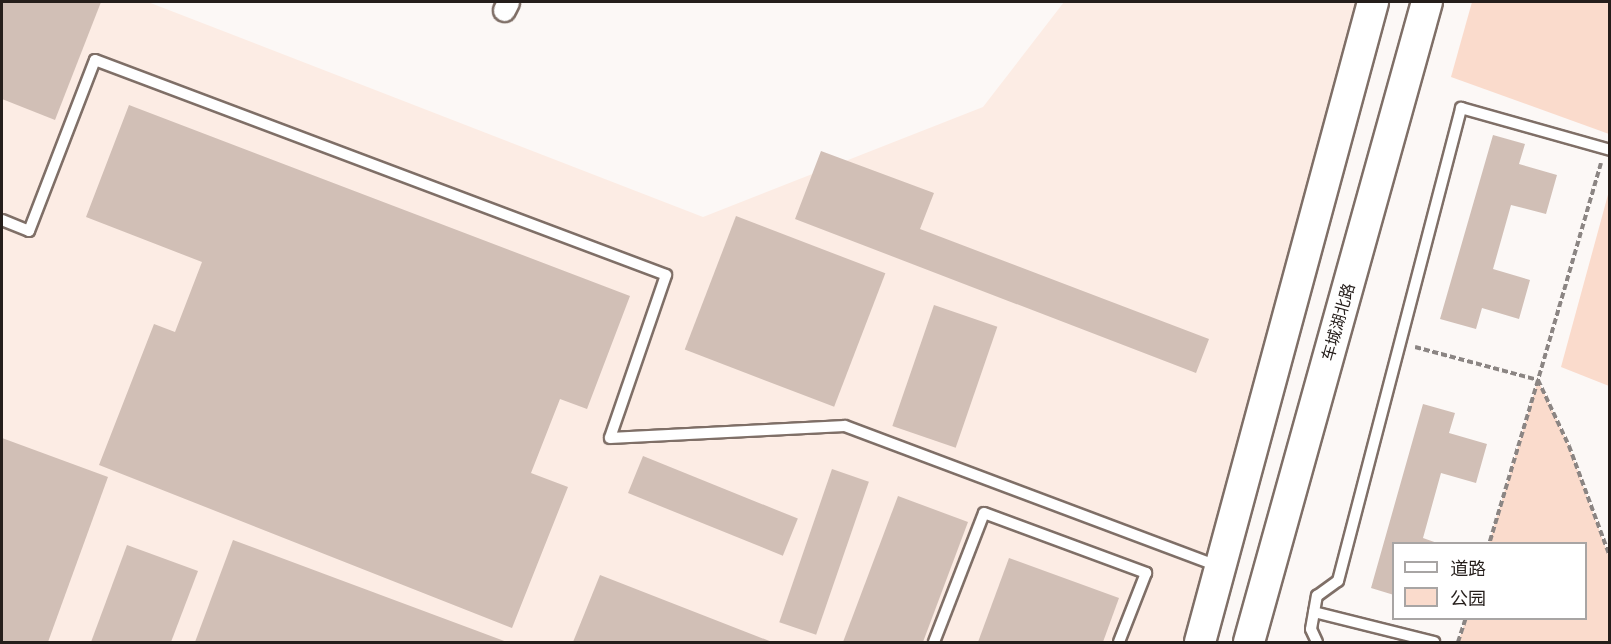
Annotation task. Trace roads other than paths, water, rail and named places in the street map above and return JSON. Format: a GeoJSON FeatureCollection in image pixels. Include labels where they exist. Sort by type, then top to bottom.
{"type":"FeatureCollection","features":[{"type":"Feature","properties":{"kind":"main road"},"geometry":{"type":"LineString","coordinates":[[1200,642],[1373,2]]}},
{"type":"Feature","properties":{"kind":"main road","name":"车城湖北路"},"geometry":{"type":"LineString","coordinates":[[1249,642],[1427,2]]}},
{"type":"Feature","properties":{"kind":"lane"},"geometry":{"type":"LineString","coordinates":[[2,220],[29,231],[95,60],[666,275],[610,438],[845,426],[1221,567]]}},
{"type":"Feature","properties":{"kind":"lane"},"geometry":{"type":"LineString","coordinates":[[1317,642],[1311,629],[1317,596],[1338,580],[1461,108],[1607,149]]}},
{"type":"Feature","properties":{"kind":"lane"},"geometry":{"type":"LineString","coordinates":[[934,642],[984,513],[1146,573],[1119,642]]}},
{"type":"Feature","properties":{"kind":"lane"},"geometry":{"type":"LineString","coordinates":[[1314,612],[1434,642]]}}]}
